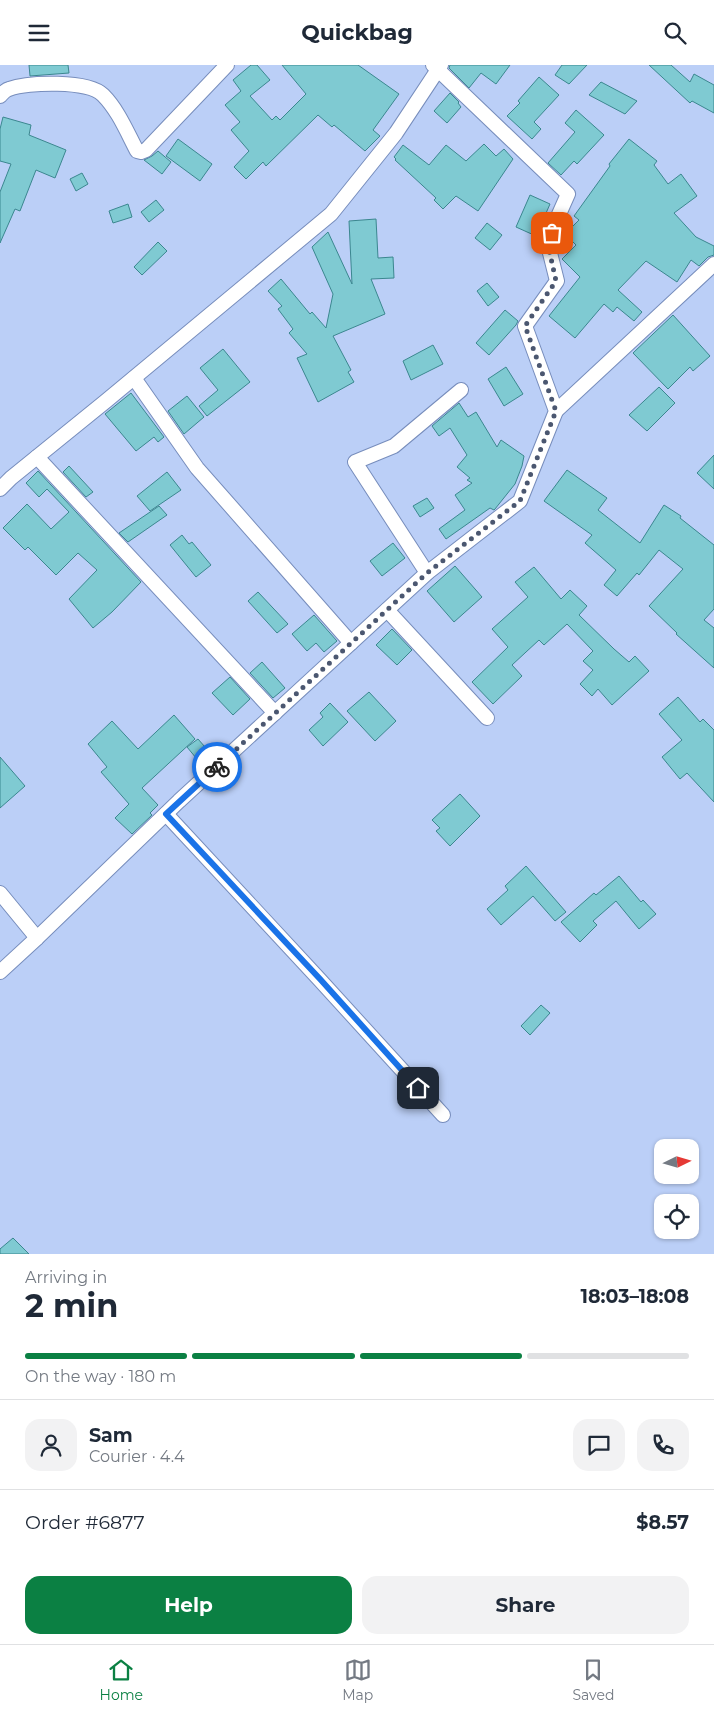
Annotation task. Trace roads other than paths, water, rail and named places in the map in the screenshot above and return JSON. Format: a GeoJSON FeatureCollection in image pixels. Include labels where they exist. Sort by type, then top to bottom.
{"type":"FeatureCollection","features":[{"type":"Feature","properties":{"kind":"street"},"geometry":{"type":"LineString","coordinates":[[0,96],[7,89],[37,84],[86,86],[95,89],[103,94],[137,151],[142,152],[228,65]]}},
{"type":"Feature","properties":{"kind":"street"},"geometry":{"type":"LineString","coordinates":[[0,489],[331,214],[396,133],[438,67],[568,193],[548,245],[556,281],[525,326],[556,411]]}},
{"type":"Feature","properties":{"kind":"street"},"geometry":{"type":"LineString","coordinates":[[0,972],[166,814],[427,573],[520,501],[556,411],[714,264]]}},
{"type":"Feature","properties":{"kind":"street"},"geometry":{"type":"LineString","coordinates":[[134,378],[197,468],[350,643]]}},
{"type":"Feature","properties":{"kind":"street"},"geometry":{"type":"LineString","coordinates":[[427,573],[355,462],[394,446],[461,391]]}},
{"type":"Feature","properties":{"kind":"street"},"geometry":{"type":"LineString","coordinates":[[37,457],[275,713]]}},
{"type":"Feature","properties":{"kind":"street"},"geometry":{"type":"LineString","coordinates":[[387,610],[487,718]]}},
{"type":"Feature","properties":{"kind":"street"},"geometry":{"type":"LineString","coordinates":[[166,814],[320,979],[443,1115]]}},
{"type":"Feature","properties":{"kind":"street"},"geometry":{"type":"LineString","coordinates":[[0,893],[37,938]]}}]}
